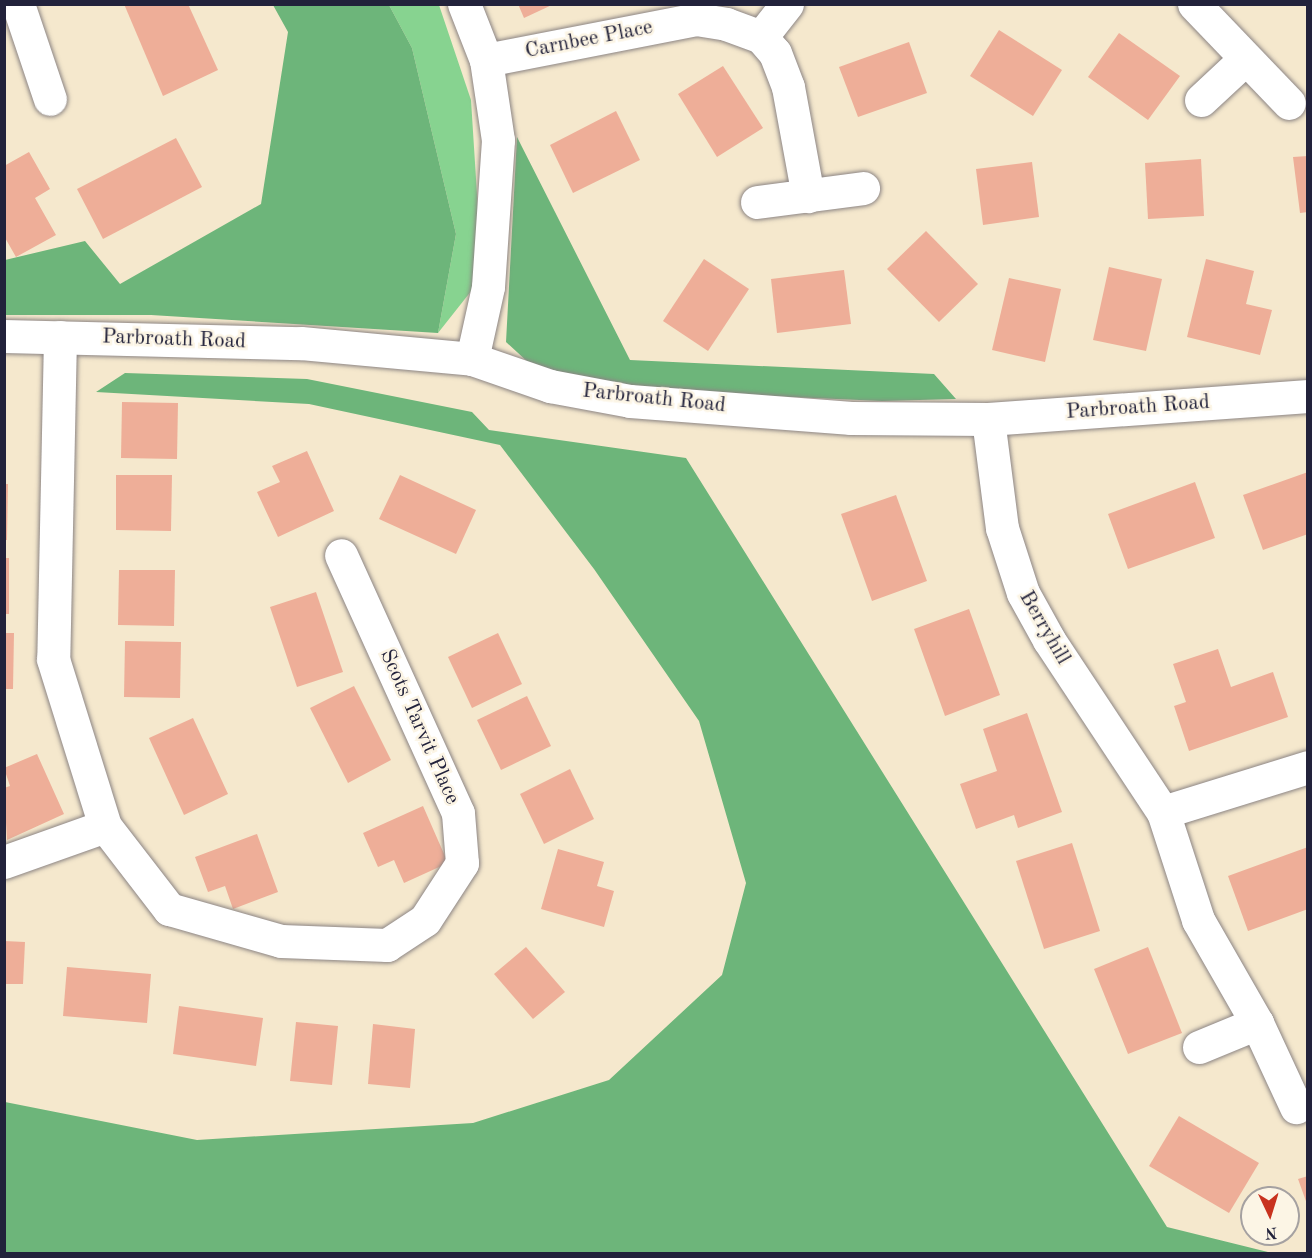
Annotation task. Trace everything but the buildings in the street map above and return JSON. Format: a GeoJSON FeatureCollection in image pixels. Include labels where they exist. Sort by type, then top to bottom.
{"type":"FeatureCollection","features":[{"type":"Feature","properties":{"kind":"street"},"geometry":{"type":"LineString","coordinates":[[464,4],[486,60],[498,140],[497,197],[488,287],[472,359]]}},
{"type":"Feature","properties":{"kind":"street"},"geometry":{"type":"LineString","coordinates":[[787,4],[761,37],[775,53],[788,87],[808,196]]}},
{"type":"Feature","properties":{"kind":"street"},"geometry":{"type":"LineString","coordinates":[[1194,4],[1289,103]]}},
{"type":"Feature","properties":{"kind":"street","name":"Carnbee Place"},"geometry":{"type":"LineString","coordinates":[[486,60],[696,19],[726,24],[761,37]]}},
{"type":"Feature","properties":{"kind":"street"},"geometry":{"type":"LineString","coordinates":[[17,28],[50,99]]}},
{"type":"Feature","properties":{"kind":"street"},"geometry":{"type":"LineString","coordinates":[[1201,100],[1245,59]]}},
{"type":"Feature","properties":{"kind":"street"},"geometry":{"type":"LineString","coordinates":[[757,201],[863,188]]}},
{"type":"Feature","properties":{"kind":"street","name":"Parbroath Road"},"geometry":{"type":"LineString","coordinates":[[4,336],[301,343],[472,359],[550,386],[630,401],[851,418],[988,419],[1308,396]]}},
{"type":"Feature","properties":{"kind":"street","name":"Scots Tarvit Place"},"geometry":{"type":"LineString","coordinates":[[60,337],[53,658],[105,826],[169,909],[281,941],[387,945],[425,920],[462,863],[458,813],[341,555]]}},
{"type":"Feature","properties":{"kind":"street","name":"Berryhill"},"geometry":{"type":"LineString","coordinates":[[988,419],[1002,528],[1023,593],[1049,640],[1163,812],[1198,921],[1257,1023],[1296,1107]]}},
{"type":"Feature","properties":{"kind":"street"},"geometry":{"type":"LineString","coordinates":[[1163,812],[1308,767]]}},
{"type":"Feature","properties":{"kind":"street"},"geometry":{"type":"LineString","coordinates":[[4,862],[105,826]]}},
{"type":"Feature","properties":{"kind":"street"},"geometry":{"type":"LineString","coordinates":[[1199,1047],[1257,1023]]}},
{"type":"Feature","properties":{"kind":"green space"},"geometry":{"type":"Polygon","coordinates":[[[273,5],[389,5],[412,48],[456,234],[438,333],[151,315],[5,315],[5,260],[85,241],[120,284],[261,204],[288,32],[273,5]]]}},
{"type":"Feature","properties":{"kind":"green space"},"geometry":{"type":"Polygon","coordinates":[[[389,5],[439,5],[471,100],[479,226],[472,290],[438,333],[456,234],[412,48],[389,5]]]}},
{"type":"Feature","properties":{"kind":"green space"},"geometry":{"type":"Polygon","coordinates":[[[517,137],[630,360],[934,374],[956,399],[882,401],[701,393],[543,376],[506,342],[517,137]]]}},
{"type":"Feature","properties":{"kind":"green space"},"geometry":{"type":"Polygon","coordinates":[[[125,373],[307,379],[472,412],[489,430],[686,458],[1167,1227],[1272,1253],[5,1253],[5,1102],[197,1140],[473,1123],[609,1080],[722,975],[746,883],[699,721],[594,569],[500,445],[309,404],[96,392],[125,373]]]}}]}
